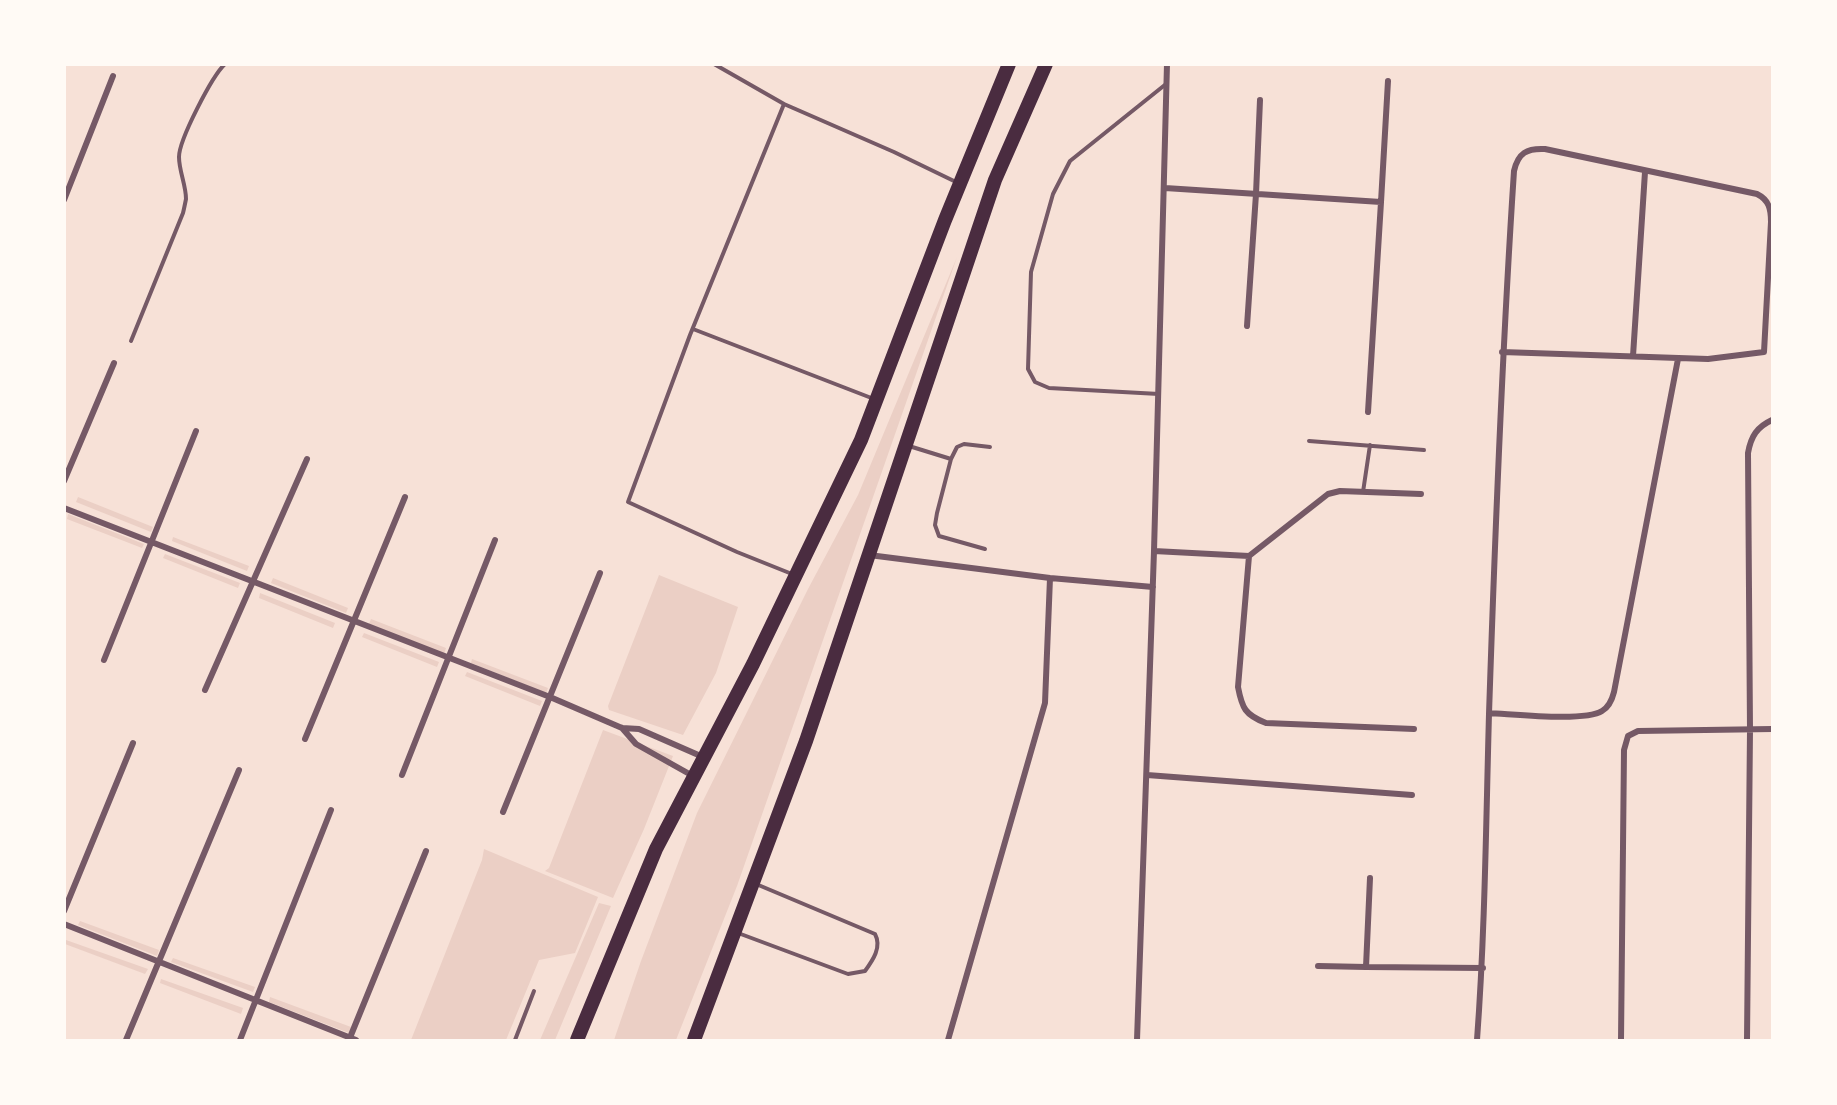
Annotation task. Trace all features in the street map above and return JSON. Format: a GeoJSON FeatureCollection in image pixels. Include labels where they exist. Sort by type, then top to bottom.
{"type":"FeatureCollection","features":[{"type":"Feature","properties":{"kind":"highway"},"geometry":{"type":"LineString","coordinates":[[577,1041],[656,849],[753,664],[861,440],[1009,64]]}},
{"type":"Feature","properties":{"kind":"highway"},"geometry":{"type":"LineString","coordinates":[[694,1041],[806,741],[995,180],[1046,64]]}},
{"type":"Feature","properties":{"kind":"street"},"geometry":{"type":"LineString","coordinates":[[1137,1041],[1155,551],[1167,64]]}},
{"type":"Feature","properties":{"kind":"street"},"geometry":{"type":"LineString","coordinates":[[64,200],[113,76]]}},
{"type":"Feature","properties":{"kind":"street"},"geometry":{"type":"LineString","coordinates":[[1368,412],[1388,81]]}},
{"type":"Feature","properties":{"kind":"street"},"geometry":{"type":"LineString","coordinates":[[1247,326],[1260,100]]}},
{"type":"Feature","properties":{"kind":"street"},"geometry":{"type":"LineString","coordinates":[[1477,1041],[1483,968],[1489,713],[1502,352],[1516,161],[1524,152],[1545,149],[1756,194],[1763,198],[1769,204],[1771,222],[1764,352]]}},
{"type":"Feature","properties":{"kind":"street"},"geometry":{"type":"LineString","coordinates":[[1633,356],[1645,172]]}},
{"type":"Feature","properties":{"kind":"street"},"geometry":{"type":"LineString","coordinates":[[1164,188],[1381,202]]}},
{"type":"Feature","properties":{"kind":"street"},"geometry":{"type":"LineString","coordinates":[[1502,352],[1708,359],[1773,350]]}},
{"type":"Feature","properties":{"kind":"street"},"geometry":{"type":"LineString","coordinates":[[1489,713],[1584,717],[1604,710],[1611,702],[1678,359]]}},
{"type":"Feature","properties":{"kind":"street"},"geometry":{"type":"LineString","coordinates":[[64,481],[114,363]]}},
{"type":"Feature","properties":{"kind":"street"},"geometry":{"type":"LineString","coordinates":[[1747,1041],[1750,730],[1748,453],[1750,439],[1758,428],[1773,420]]}},
{"type":"Feature","properties":{"kind":"street"},"geometry":{"type":"LineString","coordinates":[[104,660],[196,431]]}},
{"type":"Feature","properties":{"kind":"street"},"geometry":{"type":"LineString","coordinates":[[205,690],[307,459]]}},
{"type":"Feature","properties":{"kind":"street"},"geometry":{"type":"LineString","coordinates":[[1155,551],[1249,556],[1328,494],[1340,491],[1421,494]]}},
{"type":"Feature","properties":{"kind":"street"},"geometry":{"type":"LineString","coordinates":[[305,740],[405,497]]}},
{"type":"Feature","properties":{"kind":"street"},"geometry":{"type":"LineString","coordinates":[[64,508],[550,697],[622,728],[639,729],[704,758]]}},
{"type":"Feature","properties":{"kind":"street"},"geometry":{"type":"LineString","coordinates":[[402,775],[495,540]]}},
{"type":"Feature","properties":{"kind":"street"},"geometry":{"type":"LineString","coordinates":[[868,555],[1050,578],[1153,587]]}},
{"type":"Feature","properties":{"kind":"street"},"geometry":{"type":"LineString","coordinates":[[1249,556],[1238,687],[1241,703],[1251,718],[1266,723],[1414,729]]}},
{"type":"Feature","properties":{"kind":"street"},"geometry":{"type":"LineString","coordinates":[[503,812],[600,573]]}},
{"type":"Feature","properties":{"kind":"street"},"geometry":{"type":"LineString","coordinates":[[948,1041],[1045,703],[1050,578]]}},
{"type":"Feature","properties":{"kind":"street"},"geometry":{"type":"LineString","coordinates":[[622,728],[636,744],[694,777]]}},
{"type":"Feature","properties":{"kind":"street"},"geometry":{"type":"LineString","coordinates":[[1621,1041],[1624,750],[1628,736],[1638,731],[1773,729]]}},
{"type":"Feature","properties":{"kind":"street"},"geometry":{"type":"LineString","coordinates":[[64,911],[133,743]]}},
{"type":"Feature","properties":{"kind":"street"},"geometry":{"type":"LineString","coordinates":[[126,1041],[239,770]]}},
{"type":"Feature","properties":{"kind":"street"},"geometry":{"type":"LineString","coordinates":[[1147,775],[1412,795]]}},
{"type":"Feature","properties":{"kind":"street"},"geometry":{"type":"LineString","coordinates":[[240,1041],[331,810]]}},
{"type":"Feature","properties":{"kind":"street"},"geometry":{"type":"LineString","coordinates":[[64,924],[351,1040],[426,851]]}},
{"type":"Feature","properties":{"kind":"street"},"geometry":{"type":"LineString","coordinates":[[1366,967],[1370,878]]}},
{"type":"Feature","properties":{"kind":"street"},"geometry":{"type":"LineString","coordinates":[[1318,966],[1483,968]]}},
{"type":"Feature","properties":{"kind":"lane"},"geometry":{"type":"LineString","coordinates":[[131,341],[183,213],[186,199],[179,158],[180,149],[201,101],[217,72],[225,64]]}},
{"type":"Feature","properties":{"kind":"lane"},"geometry":{"type":"LineString","coordinates":[[714,64],[784,104],[894,152],[960,185]]}},
{"type":"Feature","properties":{"kind":"lane"},"geometry":{"type":"LineString","coordinates":[[1158,394],[1049,388],[1035,382],[1028,369],[1031,272],[1053,194],[1070,161],[1167,83]]}},
{"type":"Feature","properties":{"kind":"lane"},"geometry":{"type":"LineString","coordinates":[[784,104],[693,329],[628,502],[737,552],[796,575]]}},
{"type":"Feature","properties":{"kind":"lane"},"geometry":{"type":"LineString","coordinates":[[693,329],[876,400]]}},
{"type":"Feature","properties":{"kind":"lane"},"geometry":{"type":"LineString","coordinates":[[1309,441],[1424,450]]}},
{"type":"Feature","properties":{"kind":"lane"},"geometry":{"type":"LineString","coordinates":[[986,549],[939,536],[935,525],[951,459],[957,447],[964,444],[990,447]]}},
{"type":"Feature","properties":{"kind":"lane"},"geometry":{"type":"LineString","coordinates":[[906,445],[951,459]]}},
{"type":"Feature","properties":{"kind":"lane"},"geometry":{"type":"LineString","coordinates":[[1363,492],[1370,445]]}},
{"type":"Feature","properties":{"kind":"lane"},"geometry":{"type":"LineString","coordinates":[[735,932],[848,974],[865,971],[876,955],[875,934],[753,883]]}},
{"type":"Feature","properties":{"kind":"lane"},"geometry":{"type":"LineString","coordinates":[[515,1041],[534,991]]}},
{"type":"Feature","properties":{"kind":"shaded area"},"geometry":{"type":"Polygon","coordinates":[[[957,257],[737,886],[676,1040],[614,1040],[697,813],[808,589],[858,495],[957,257]]]}},
{"type":"Feature","properties":{"kind":"shaded area"},"geometry":{"type":"Polygon","coordinates":[[[78,497],[153,527],[151,532],[76,502],[78,497]]]}},
{"type":"Feature","properties":{"kind":"shaded area"},"geometry":{"type":"Polygon","coordinates":[[[68,514],[144,544],[142,548],[67,519],[68,514]]]}},
{"type":"Feature","properties":{"kind":"shaded area"},"geometry":{"type":"Polygon","coordinates":[[[173,537],[249,566],[247,571],[172,541],[173,537]]]}},
{"type":"Feature","properties":{"kind":"shaded area"},"geometry":{"type":"Polygon","coordinates":[[[165,554],[240,583],[238,588],[163,558],[165,554]]]}},
{"type":"Feature","properties":{"kind":"shaded area"},"geometry":{"type":"Polygon","coordinates":[[[659,575],[738,607],[716,673],[683,735],[609,710],[608,706],[659,575]]]}},
{"type":"Feature","properties":{"kind":"shaded area"},"geometry":{"type":"Polygon","coordinates":[[[273,578],[348,608],[346,613],[271,583],[273,578]]]}},
{"type":"Feature","properties":{"kind":"shaded area"},"geometry":{"type":"Polygon","coordinates":[[[260,593],[335,623],[333,628],[259,598],[260,593]]]}},
{"type":"Feature","properties":{"kind":"shaded area"},"geometry":{"type":"Polygon","coordinates":[[[371,619],[446,648],[444,654],[369,624],[371,619]]]}},
{"type":"Feature","properties":{"kind":"shaded area"},"geometry":{"type":"Polygon","coordinates":[[[364,633],[439,662],[437,667],[362,637],[364,633]]]}},
{"type":"Feature","properties":{"kind":"shaded area"},"geometry":{"type":"Polygon","coordinates":[[[472,659],[548,688],[546,693],[471,663],[472,659]]]}},
{"type":"Feature","properties":{"kind":"shaded area"},"geometry":{"type":"Polygon","coordinates":[[[467,672],[542,701],[540,706],[465,676],[467,672]]]}},
{"type":"Feature","properties":{"kind":"shaded area"},"geometry":{"type":"Polygon","coordinates":[[[603,730],[673,756],[613,898],[545,871],[549,868],[603,730]]]}},
{"type":"Feature","properties":{"kind":"shaded area"},"geometry":{"type":"Polygon","coordinates":[[[484,849],[598,897],[575,953],[539,960],[506,1040],[411,1040],[482,860],[484,849]]]}},
{"type":"Feature","properties":{"kind":"shaded area"},"geometry":{"type":"Polygon","coordinates":[[[599,903],[611,906],[555,1040],[540,1040],[599,903]]]}},
{"type":"Feature","properties":{"kind":"shaded area"},"geometry":{"type":"Polygon","coordinates":[[[80,921],[159,950],[157,956],[78,925],[80,921]]]}},
{"type":"Feature","properties":{"kind":"shaded area"},"geometry":{"type":"Polygon","coordinates":[[[66,940],[148,969],[145,974],[65,944],[66,940]]]}},
{"type":"Feature","properties":{"kind":"shaded area"},"geometry":{"type":"Polygon","coordinates":[[[173,958],[255,987],[253,992],[171,962],[173,958]]]}},
{"type":"Feature","properties":{"kind":"shaded area"},"geometry":{"type":"Polygon","coordinates":[[[161,979],[243,1008],[241,1014],[160,983],[161,979]]]}},
{"type":"Feature","properties":{"kind":"shaded area"},"geometry":{"type":"Polygon","coordinates":[[[270,997],[351,1027],[349,1033],[269,1002],[270,997]]]}}]}
